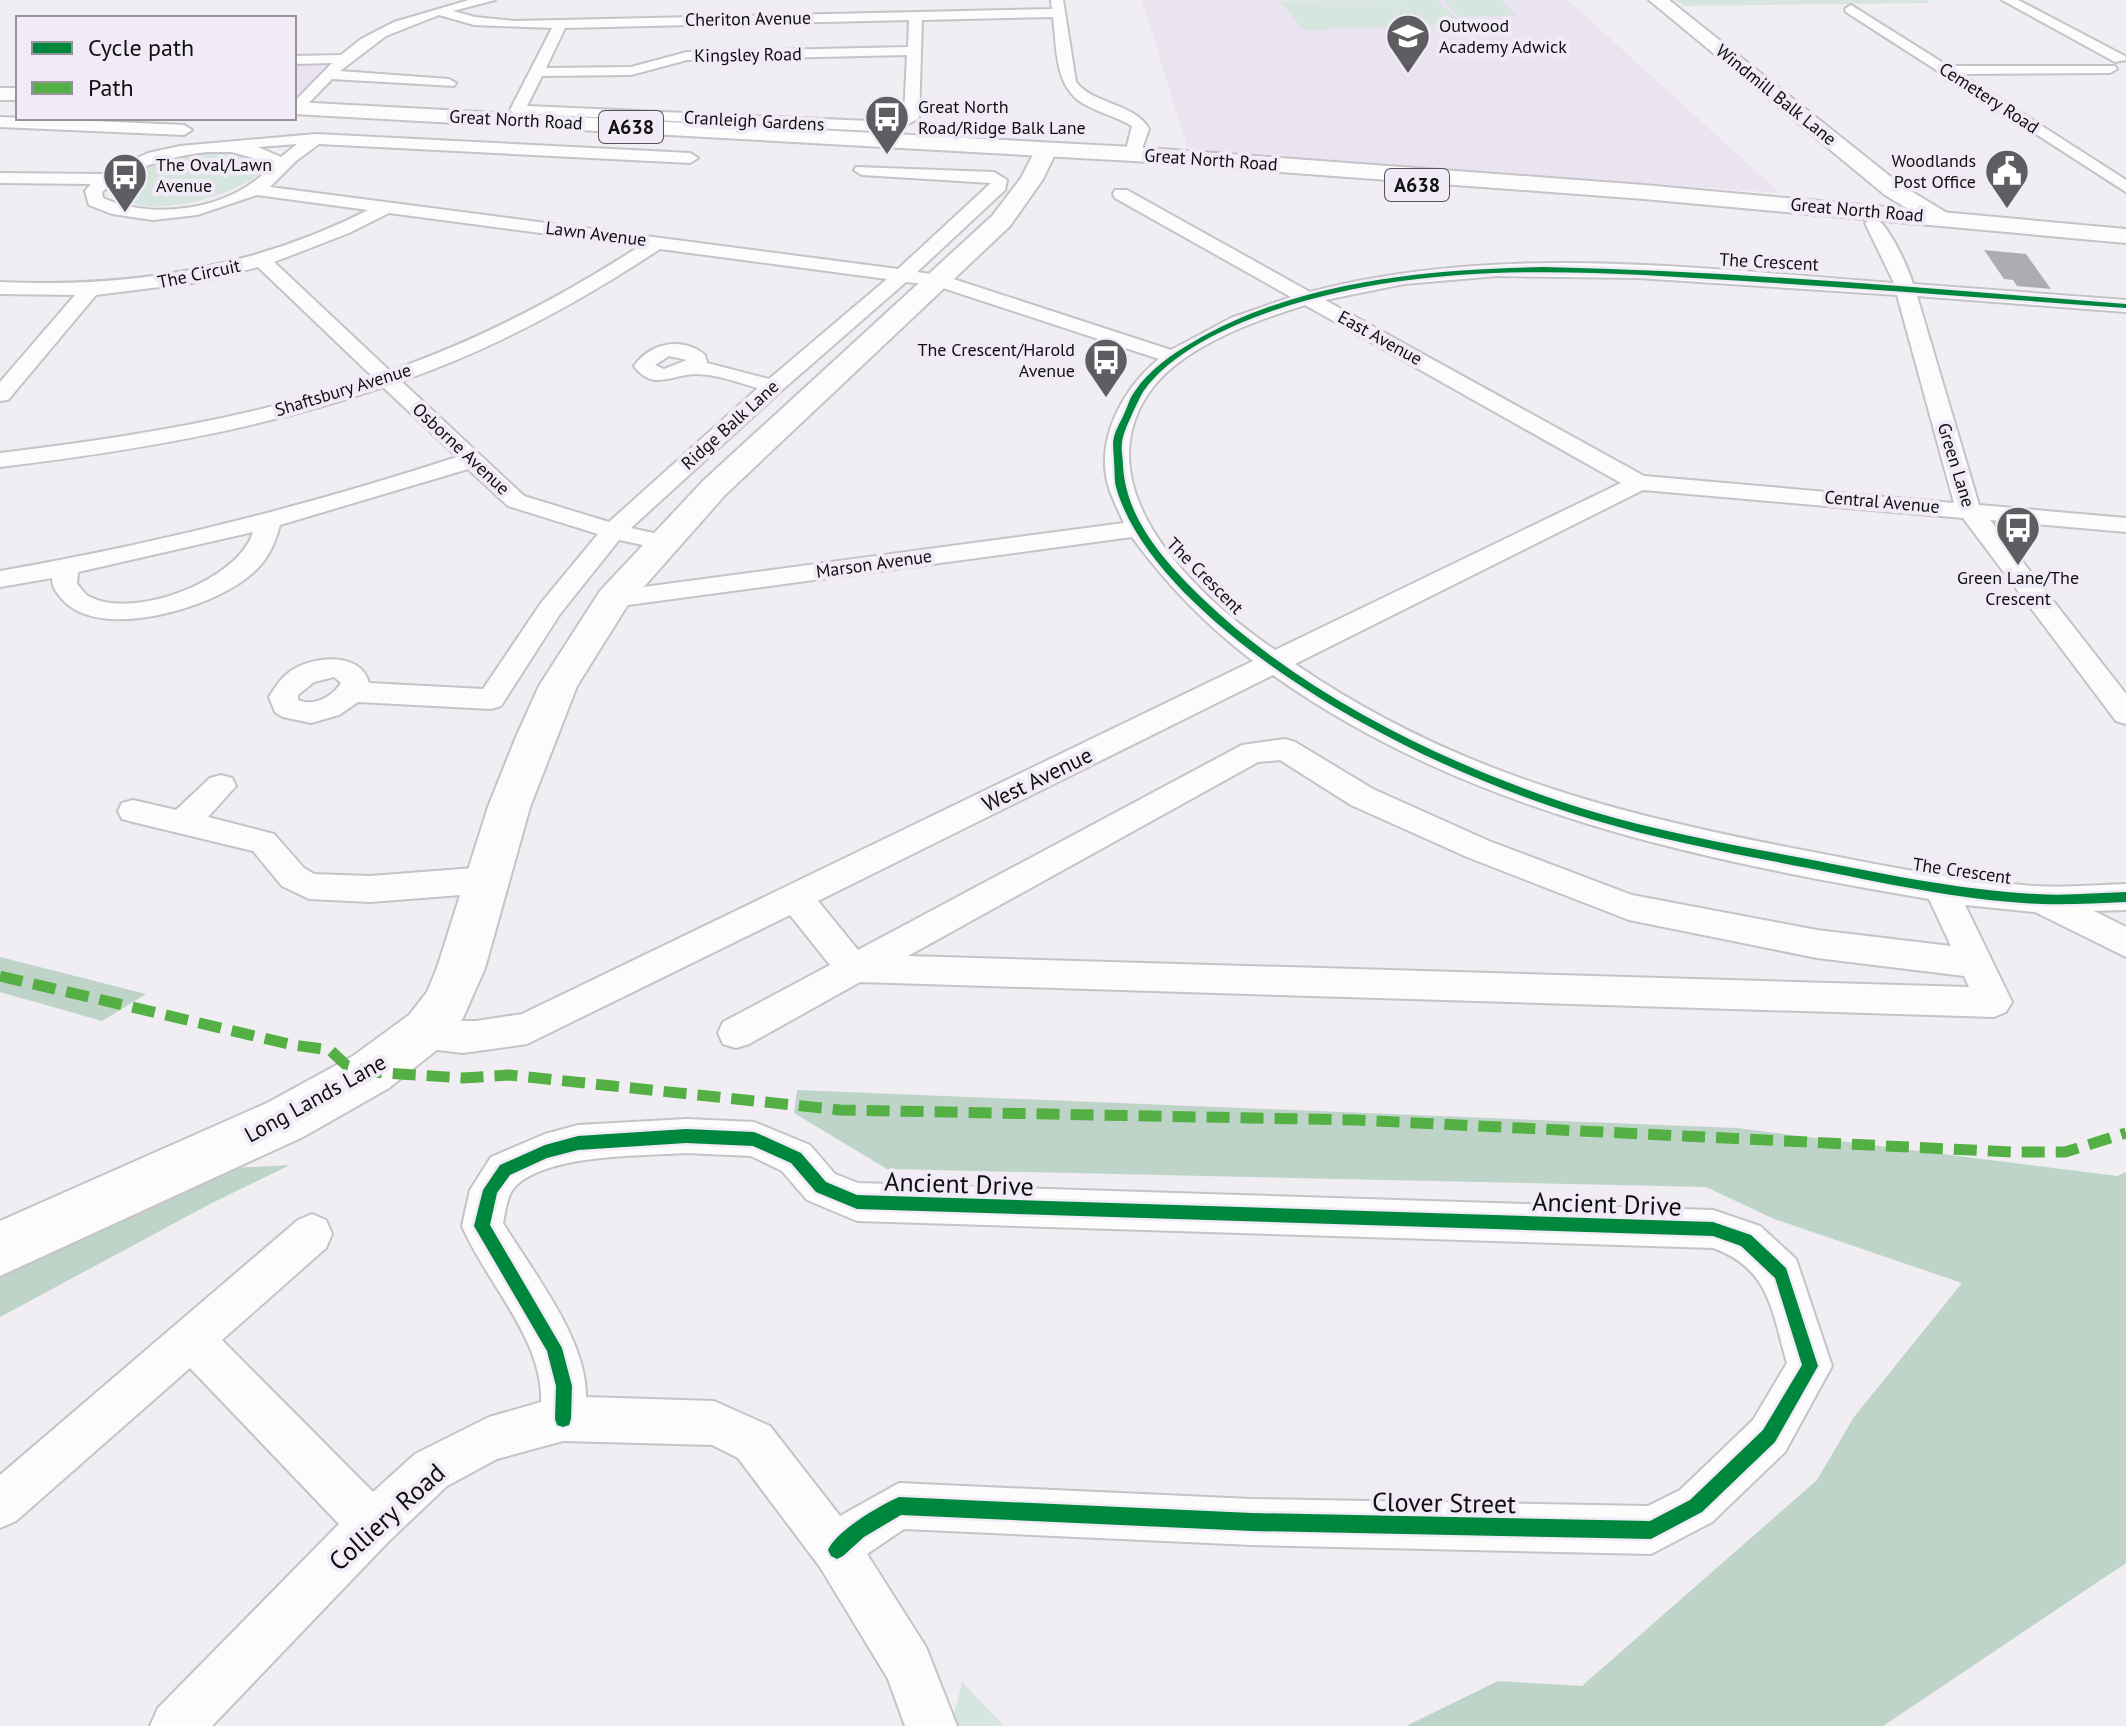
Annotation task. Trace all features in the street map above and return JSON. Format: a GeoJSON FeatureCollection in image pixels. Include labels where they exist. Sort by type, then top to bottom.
{"type":"FeatureCollection","features":[{"type":"Feature","properties":{"kind":"main road","name":"Windmill Balk Lane"},"geometry":{"type":"LineString","coordinates":[[1658,0],[1887,209]]}},
{"type":"Feature","properties":{"kind":"main road","name":"Great North Road"},"geometry":{"type":"LineString","coordinates":[[296,111],[1141,160],[1428,186],[1887,209],[2126,245]]}},
{"type":"Feature","properties":{"kind":"main road","name":"Great North Road"},"geometry":{"type":"LineString","coordinates":[[1043,155],[1107,164],[1141,160]]}},
{"type":"Feature","properties":{"kind":"main road","name":"Ridge Balk Lane"},"geometry":{"type":"LineString","coordinates":[[536,737],[558,686],[613,599],[662,542],[714,488],[1013,207],[1043,155]]}},
{"type":"Feature","properties":{"kind":"main road","name":"Great North Road"},"geometry":{"type":"LineString","coordinates":[[1887,209],[1939,218],[2126,236]]}},
{"type":"Feature","properties":{"kind":"main road","name":"Long Lands Lane"},"geometry":{"type":"LineString","coordinates":[[0,1249],[285,1120],[371,1072],[426,1030],[446,1004],[461,968],[509,807],[536,737]]}},
{"type":"Feature","properties":{"kind":"street"},"geometry":{"type":"LineString","coordinates":[[296,109],[345,59],[375,37],[439,11],[489,0]]}},
{"type":"Feature","properties":{"kind":"street"},"geometry":{"type":"LineString","coordinates":[[2008,0],[2118,62],[2126,74]]}},
{"type":"Feature","properties":{"kind":"street"},"geometry":{"type":"LineString","coordinates":[[1058,6],[1069,82],[1074,91],[1087,101],[1138,123],[1141,129],[1141,160]]}},
{"type":"Feature","properties":{"kind":"street","name":"Cheriton Avenue"},"geometry":{"type":"LineString","coordinates":[[439,11],[474,21],[560,25],[766,14],[916,16],[1058,6]]}},
{"type":"Feature","properties":{"kind":"street","name":"Cemetery Road"},"geometry":{"type":"LineString","coordinates":[[1851,9],[2126,187]]}},
{"type":"Feature","properties":{"kind":"street"},"geometry":{"type":"LineString","coordinates":[[914,51],[916,16]]}},
{"type":"Feature","properties":{"kind":"street"},"geometry":{"type":"LineString","coordinates":[[456,34],[474,21]]}},
{"type":"Feature","properties":{"kind":"street"},"geometry":{"type":"LineString","coordinates":[[536,72],[560,25]]}},
{"type":"Feature","properties":{"kind":"street","name":"Kingsley Road"},"geometry":{"type":"LineString","coordinates":[[536,72],[623,71],[647,68],[687,56],[775,60],[914,51]]}},
{"type":"Feature","properties":{"kind":"street","name":"Cranleigh Gardens"},"geometry":{"type":"LineString","coordinates":[[536,72],[518,110],[894,127],[911,118],[914,51]]}},
{"type":"Feature","properties":{"kind":"street"},"geometry":{"type":"LineString","coordinates":[[296,60],[345,59]]}},
{"type":"Feature","properties":{"kind":"street"},"geometry":{"type":"LineString","coordinates":[[1945,70],[2118,62]]}},
{"type":"Feature","properties":{"kind":"street"},"geometry":{"type":"LineString","coordinates":[[330,75],[449,83]]}},
{"type":"Feature","properties":{"kind":"street"},"geometry":{"type":"LineString","coordinates":[[0,122],[189,127]]}},
{"type":"Feature","properties":{"kind":"street"},"geometry":{"type":"LineString","coordinates":[[189,127],[186,140],[204,148]]}},
{"type":"Feature","properties":{"kind":"street"},"geometry":{"type":"LineString","coordinates":[[189,127],[103,179],[93,191],[95,201],[108,209],[132,214],[198,209],[256,190],[272,178],[278,167],[316,139]]}},
{"type":"Feature","properties":{"kind":"street","name":"Great North Road"},"geometry":{"type":"LineString","coordinates":[[226,147],[253,142],[316,139],[690,158]]}},
{"type":"Feature","properties":{"kind":"street"},"geometry":{"type":"LineString","coordinates":[[128,165],[204,148],[226,147],[264,153],[275,159],[278,167]]}},
{"type":"Feature","properties":{"kind":"street","name":"Ridge Balk Lane"},"geometry":{"type":"LineString","coordinates":[[351,692],[491,699],[550,609],[613,531],[999,186],[999,180],[988,176],[862,170]]}},
{"type":"Feature","properties":{"kind":"street"},"geometry":{"type":"LineString","coordinates":[[0,178],[103,179]]}},
{"type":"Feature","properties":{"kind":"street","name":"Lawn Avenue"},"geometry":{"type":"LineString","coordinates":[[256,190],[937,280],[1173,357]]}},
{"type":"Feature","properties":{"kind":"street","name":"East Avenue"},"geometry":{"type":"LineString","coordinates":[[1121,194],[1639,483]]}},
{"type":"Feature","properties":{"kind":"street","name":"The Circuit"},"geometry":{"type":"LineString","coordinates":[[0,288],[90,290],[206,274],[261,260],[353,226],[387,207]]}},
{"type":"Feature","properties":{"kind":"street","name":"Green Lane"},"geometry":{"type":"LineString","coordinates":[[1887,209],[1900,271],[1968,509],[2126,714]]}},
{"type":"Feature","properties":{"kind":"street","name":"Shaftsbury Avenue"},"geometry":{"type":"LineString","coordinates":[[0,460],[172,435],[284,409],[386,379],[475,346],[551,311],[612,276],[658,242]]}},
{"type":"Feature","properties":{"kind":"street","name":"Osborne Avenue"},"geometry":{"type":"LineString","coordinates":[[261,260],[516,501],[613,531],[662,542]]}},
{"type":"Feature","properties":{"kind":"street","name":"The Crescent"},"geometry":{"type":"LineString","coordinates":[[2126,306],[1623,271],[1536,270],[1409,278],[1359,285],[1259,314],[1173,357],[1147,381],[1130,404],[1118,430],[1116,462],[1121,493],[1136,529],[1169,571],[1227,625],[1343,708],[1443,759],[1542,799],[1689,840],[1941,889],[2038,899],[2126,897]]}},
{"type":"Feature","properties":{"kind":"street"},"geometry":{"type":"LineString","coordinates":[[0,395],[8,376],[90,290]]}},
{"type":"Feature","properties":{"kind":"street"},"geometry":{"type":"LineString","coordinates":[[694,368],[773,386]]}},
{"type":"Feature","properties":{"kind":"street"},"geometry":{"type":"LineString","coordinates":[[0,579],[66,568],[268,523],[472,460]]}},
{"type":"Feature","properties":{"kind":"street","name":"Central Avenue"},"geometry":{"type":"LineString","coordinates":[[1639,483],[2126,525]]}},
{"type":"Feature","properties":{"kind":"street","name":"West Avenue"},"geometry":{"type":"LineString","coordinates":[[426,1030],[444,1037],[472,1038],[527,1029],[1639,483]]}},
{"type":"Feature","properties":{"kind":"street"},"geometry":{"type":"LineString","coordinates":[[66,568],[64,584],[72,598],[90,607],[117,611],[149,609],[193,597],[240,573],[259,556],[268,539],[268,523]]}},
{"type":"Feature","properties":{"kind":"street","name":"Marson Avenue"},"geometry":{"type":"LineString","coordinates":[[613,599],[1136,529]]}},
{"type":"Feature","properties":{"kind":"street"},"geometry":{"type":"LineString","coordinates":[[736,1033],[1252,752],[1285,749],[1362,797],[1478,849],[1629,907],[1817,944],[1977,963]]}},
{"type":"Feature","properties":{"kind":"street"},"geometry":{"type":"LineString","coordinates":[[183,822],[221,786]]}},
{"type":"Feature","properties":{"kind":"street"},"geometry":{"type":"LineString","coordinates":[[133,811],[263,842],[293,877],[309,886],[370,889],[487,880]]}},
{"type":"Feature","properties":{"kind":"street"},"geometry":{"type":"LineString","coordinates":[[795,897],[852,968],[1994,1002],[1941,889]]}},
{"type":"Feature","properties":{"kind":"street"},"geometry":{"type":"LineString","coordinates":[[2038,899],[2126,943]]}},
{"type":"Feature","properties":{"kind":"street","name":"Ancient Drive"},"geometry":{"type":"LineString","coordinates":[[563,1419],[564,1386],[554,1348],[482,1226],[490,1190],[505,1170],[545,1152],[578,1143],[686,1136],[754,1139],[796,1158],[821,1187],[857,1202],[1713,1229]]}},
{"type":"Feature","properties":{"kind":"street","name":"Clover Street"},"geometry":{"type":"LineString","coordinates":[[837,1550],[858,1531],[899,1506],[1252,1522],[1651,1530],[1696,1506],[1769,1436],[1810,1366],[1781,1273],[1746,1240],[1713,1229]]}},
{"type":"Feature","properties":{"kind":"street"},"geometry":{"type":"LineString","coordinates":[[0,1505],[312,1234]]}},
{"type":"Feature","properties":{"kind":"street"},"geometry":{"type":"LineString","coordinates":[[191,1339],[372,1524]]}},
{"type":"Feature","properties":{"kind":"street","name":"Colliery Road"},"geometry":{"type":"LineString","coordinates":[[176,1726],[372,1524],[431,1470],[489,1439],[563,1419],[714,1423],[754,1442],[837,1550],[908,1665],[931,1726]]}},
{"type":"Feature","properties":{"kind":"shaded area","name":"Outwood Academy Adwick"},"geometry":{"type":"Polygon","coordinates":[[[1142,0],[1568,0],[1780,193],[1188,150],[1142,0]]]}},
{"type":"Feature","properties":{"kind":"shaded area"},"geometry":{"type":"Polygon","coordinates":[[[1437,0],[1462,24],[1303,30],[1280,1],[1437,0]]]}},
{"type":"Feature","properties":{"kind":"shaded area"},"geometry":{"type":"Polygon","coordinates":[[[1444,0],[1501,0],[1517,16],[1459,17],[1444,0]]]}},
{"type":"Feature","properties":{"kind":"shaded area"},"geometry":{"type":"Polygon","coordinates":[[[1675,0],[1926,0],[1931,3],[1684,6],[1675,0]]]}},
{"type":"Feature","properties":{"kind":"shaded area"},"geometry":{"type":"Polygon","coordinates":[[[296,63],[327,64],[302,92],[296,93],[296,63]]]}},
{"type":"Feature","properties":{"kind":"shaded area"},"geometry":{"type":"Polygon","coordinates":[[[214,152],[253,157],[261,164],[260,173],[229,191],[185,204],[142,205],[124,200],[112,190],[132,171],[158,160],[214,152]]]}},
{"type":"Feature","properties":{"kind":"shaded area"},"geometry":{"type":"Polygon","coordinates":[[[962,1682],[1004,1726],[951,1726],[962,1682]]]}},
{"type":"Feature","properties":{"kind":"green space"},"geometry":{"type":"Polygon","coordinates":[[[0,957],[146,994],[102,1021],[0,992],[0,957]]]}},
{"type":"Feature","properties":{"kind":"green space"},"geometry":{"type":"Polygon","coordinates":[[[797,1090],[1737,1128],[2117,1176],[2126,1172],[2126,1563],[1883,1726],[1406,1726],[1498,1681],[1582,1686],[1817,1480],[1854,1417],[1962,1283],[1774,1219],[1706,1187],[887,1169],[794,1113],[797,1090]]]}},
{"type":"Feature","properties":{"kind":"green space"},"geometry":{"type":"Polygon","coordinates":[[[290,1165],[210,1204],[0,1317],[0,1270],[215,1169],[290,1165]]]}},
{"type":"Feature","properties":{"kind":"building"},"geometry":{"type":"Polygon","coordinates":[[[1984,250],[2026,254],[2051,289],[2017,286],[2013,280],[2004,279],[1984,250]]]}},
{"type":"Feature","properties":{"kind":"marked path"},"geometry":{"type":"LineString","coordinates":[[0,976],[293,1045],[330,1050],[346,1065],[371,1072],[463,1078],[509,1075],[840,1110],[1356,1120],[2011,1152],[2065,1152],[2126,1133]]}},
{"type":"Feature","properties":{"kind":"cycle path"},"geometry":{"type":"LineString","coordinates":[[2126,306],[1591,270],[1497,270],[1404,278],[1300,300],[1209,336],[1182,352],[1138,392],[1118,438],[1120,485],[1140,531],[1173,575],[1215,616],[1260,653],[1342,707],[1438,756],[1566,807],[1626,825],[1717,846],[1971,893],[2046,900],[2126,897]]}},
{"type":"Feature","properties":{"kind":"cycle path"},"geometry":{"type":"LineString","coordinates":[[563,1419],[564,1386],[554,1348],[482,1226],[490,1190],[505,1170],[545,1152],[578,1143],[686,1136],[754,1139],[796,1158],[821,1187],[857,1202],[1713,1229],[1746,1240],[1781,1273],[1810,1366],[1769,1436],[1696,1506],[1651,1530],[1252,1522],[899,1506],[858,1531],[837,1550]]}},
{"type":"Feature","properties":{"kind":"place","name":"Outwood Academy Adwick"},"geometry":{"type":"Point","coordinates":[1408,75]}},
{"type":"Feature","properties":{"kind":"place","name":"Great North Road/Ridge Balk Lane"},"geometry":{"type":"Point","coordinates":[887,156]}},
{"type":"Feature","properties":{"kind":"place","name":"Woodlands Post Office"},"geometry":{"type":"Point","coordinates":[2007,210]}},
{"type":"Feature","properties":{"kind":"place","name":"The Oval/Lawn Avenue"},"geometry":{"type":"Point","coordinates":[125,214]}},
{"type":"Feature","properties":{"kind":"place","name":"The Crescent/Harold Avenue"},"geometry":{"type":"Point","coordinates":[1106,399]}},
{"type":"Feature","properties":{"kind":"place","name":"Green Lane/The Crescent"},"geometry":{"type":"Point","coordinates":[2018,567]}}]}
